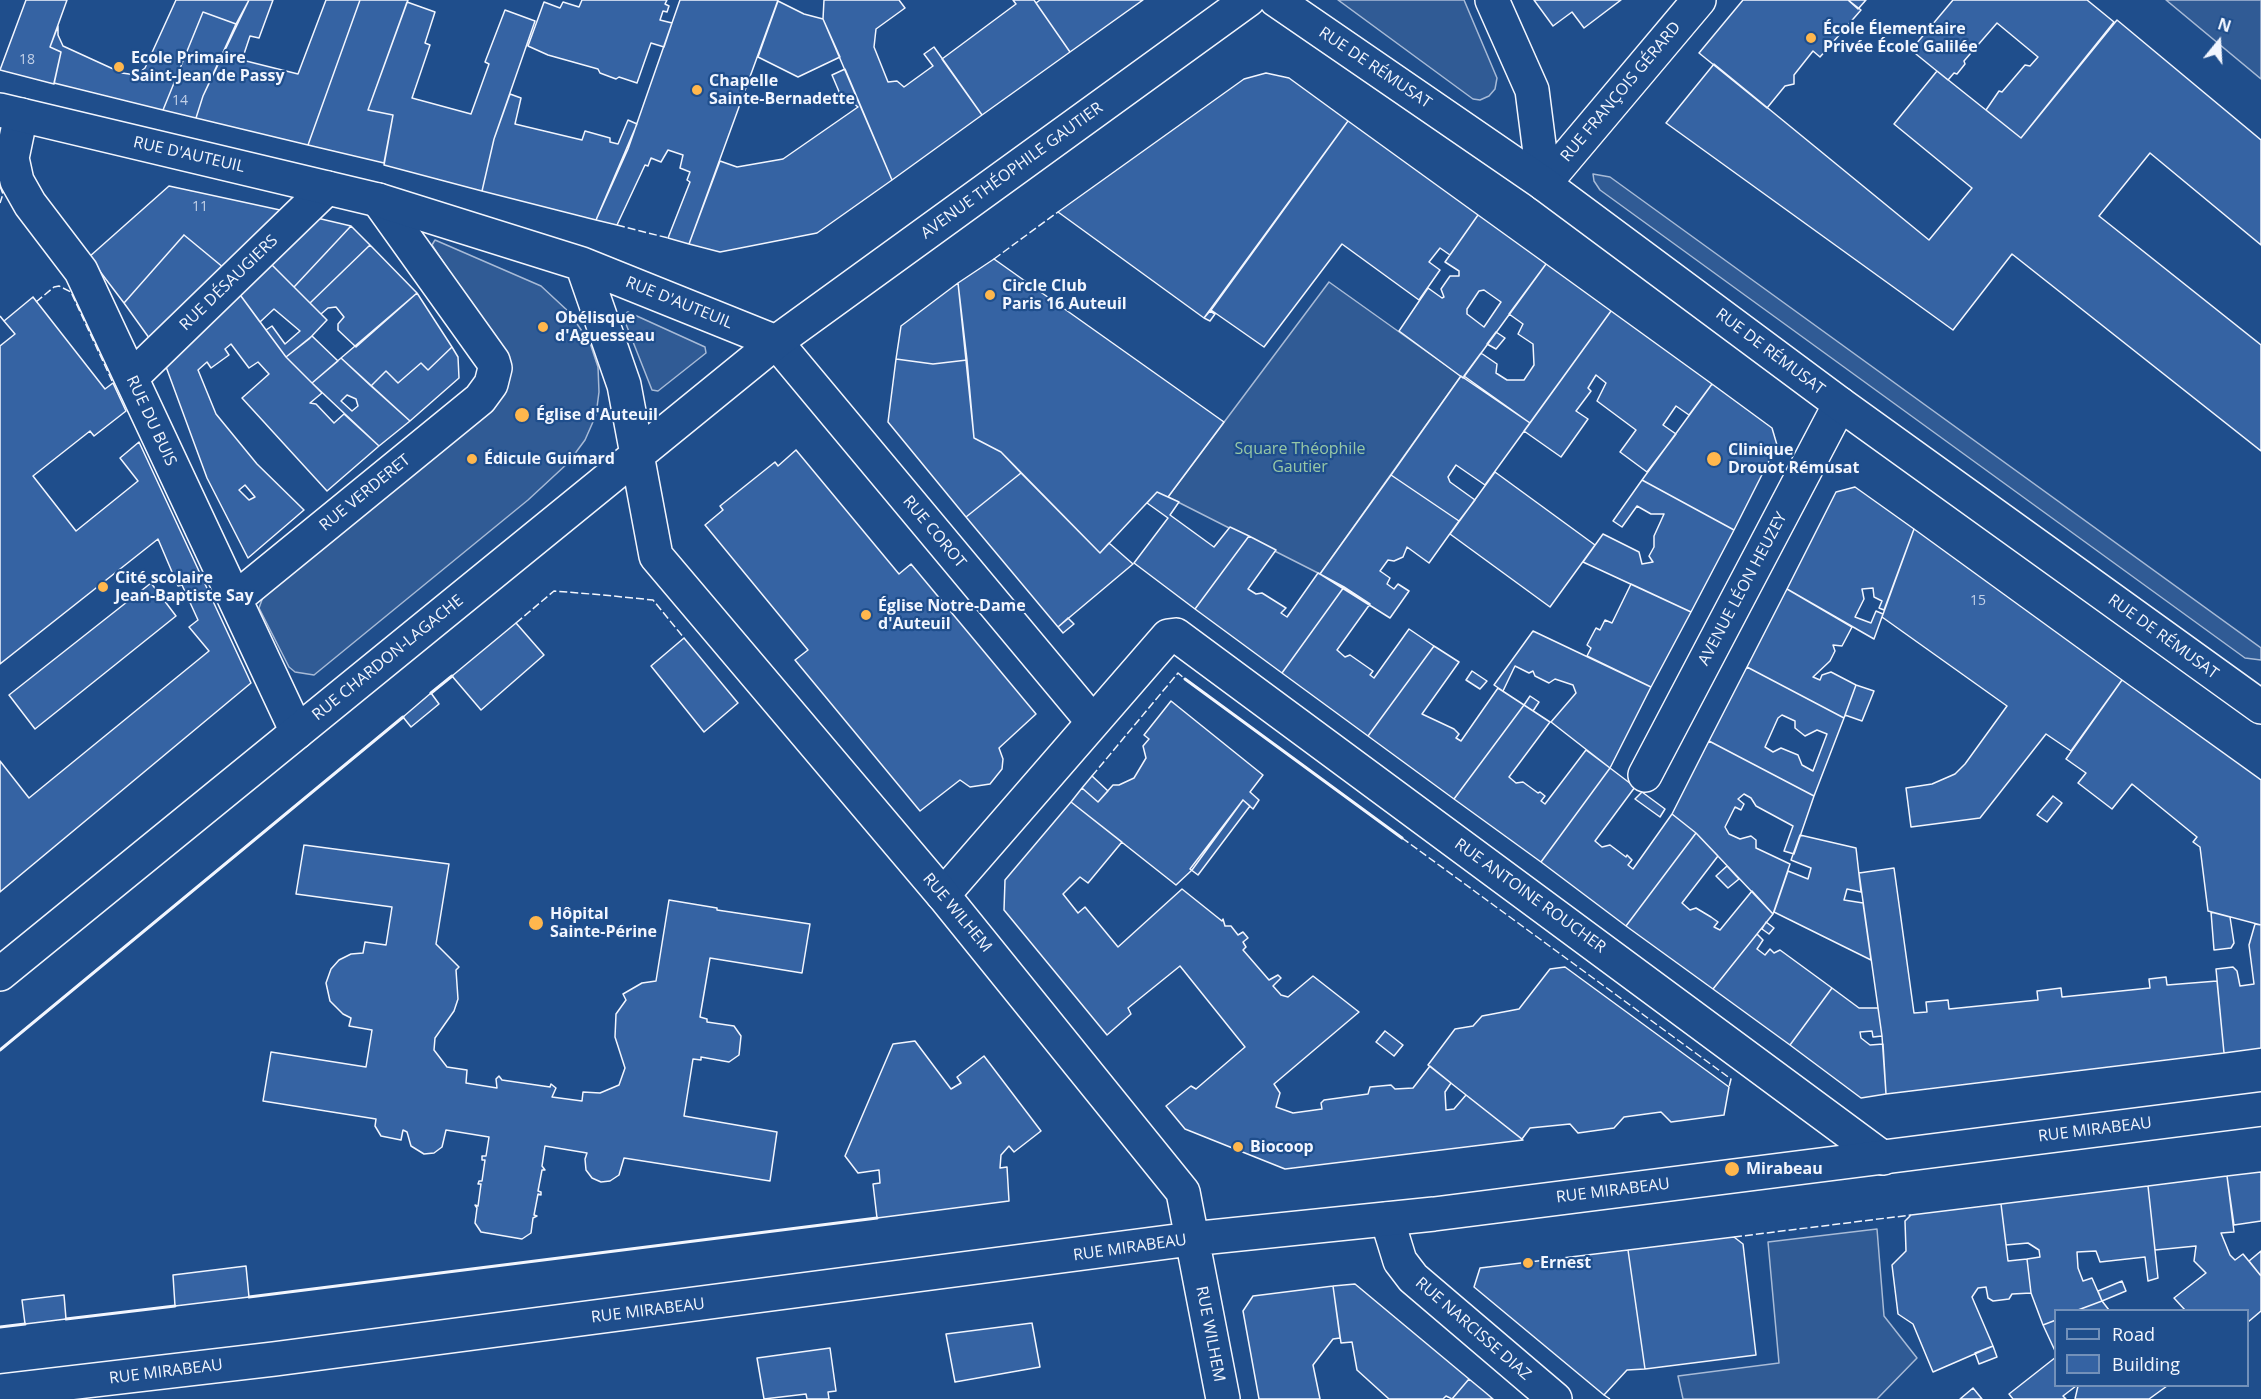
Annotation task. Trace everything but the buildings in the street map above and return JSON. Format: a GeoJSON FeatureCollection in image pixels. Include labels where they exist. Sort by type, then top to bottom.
{"type":"FeatureCollection","features":[{"type":"Feature","properties":{"kind":"street","name":"AVENUE THÉOPHILE GAUTIER"},"geometry":{"type":"LineString","coordinates":[[776,342],[1248,0]]}},
{"type":"Feature","properties":{"kind":"street","name":"RUE DE RÉMUSAT"},"geometry":{"type":"LineString","coordinates":[[1276,0],[1544,184],[1840,404],[2261,707]]}},
{"type":"Feature","properties":{"kind":"street"},"geometry":{"type":"LineString","coordinates":[[1492,0],[1532,90],[1544,184]]}},
{"type":"Feature","properties":{"kind":"street","name":"RUE FRANÇOIS GÉRARD"},"geometry":{"type":"LineString","coordinates":[[1544,184],[1699,0]]}},
{"type":"Feature","properties":{"kind":"street","name":"RUE D'AUTEUIL"},"geometry":{"type":"LineString","coordinates":[[10,113],[378,200],[582,264],[776,342]]}},
{"type":"Feature","properties":{"kind":"street","name":"RUE DU BUIS"},"geometry":{"type":"LineString","coordinates":[[10,113],[12,158],[17,181],[30,204],[81,271],[297,732]]}},
{"type":"Feature","properties":{"kind":"street","name":"RUE DÉSAUGIERS"},"geometry":{"type":"LineString","coordinates":[[131,378],[327,188]]}},
{"type":"Feature","properties":{"kind":"street","name":"RUE VERDERET"},"geometry":{"type":"LineString","coordinates":[[235,599],[480,399],[491,384],[495,368],[493,361],[378,200]]}},
{"type":"Feature","properties":{"kind":"street"},"geometry":{"type":"LineString","coordinates":[[582,264],[624,385],[637,454]]}},
{"type":"Feature","properties":{"kind":"street","name":"RUE CHARDON-LAGACHE"},"geometry":{"type":"LineString","coordinates":[[0,974],[776,342]]}},
{"type":"Feature","properties":{"kind":"street","name":"RUE COROT"},"geometry":{"type":"LineString","coordinates":[[776,342],[1093,722]]}},
{"type":"Feature","properties":{"kind":"street","name":"AVENUE LÉON HEUZEY"},"geometry":{"type":"LineString","coordinates":[[1645,775],[1840,404]]}},
{"type":"Feature","properties":{"kind":"street","name":"RUE WILHEM"},"geometry":{"type":"LineString","coordinates":[[637,454],[656,556],[943,895],[1183,1192],[1223,1399]]}},
{"type":"Feature","properties":{"kind":"street","name":"RUE ANTOINE ROUCHER"},"geometry":{"type":"LineString","coordinates":[[1093,722],[1168,636],[1176,635],[1883,1158]]}},
{"type":"Feature","properties":{"kind":"street"},"geometry":{"type":"LineString","coordinates":[[943,895],[1093,722]]}},
{"type":"Feature","properties":{"kind":"street","name":"RUE MIRABEAU"},"geometry":{"type":"LineString","coordinates":[[0,1391],[298,1356],[1191,1239],[1387,1219],[2261,1109]]}},
{"type":"Feature","properties":{"kind":"street","name":"RUE NARCISSE DIAZ"},"geometry":{"type":"LineString","coordinates":[[1387,1219],[1400,1261],[1413,1278],[1555,1399]]}},
{"type":"Feature","properties":{"kind":"shaded area"},"geometry":{"type":"Polygon","coordinates":[[[1338,0],[1464,0],[1497,78],[1495,89],[1489,96],[1480,100],[1473,99],[1338,0]]]}},
{"type":"Feature","properties":{"kind":"shaded area"},"geometry":{"type":"Polygon","coordinates":[[[2166,0],[2261,0],[2261,79],[2166,0]]]}},
{"type":"Feature","properties":{"kind":"shaded area"},"geometry":{"type":"Polygon","coordinates":[[[1593,174],[1610,177],[2261,648],[2261,660],[2245,658],[1600,190],[1594,181],[1593,174]]]}},
{"type":"Feature","properties":{"kind":"shaded area"},"geometry":{"type":"Polygon","coordinates":[[[435,240],[541,286],[569,312],[590,343],[598,367],[599,392],[596,415],[585,440],[568,463],[528,500],[314,675],[295,672],[289,667],[259,608],[263,597],[493,403],[506,360],[432,245],[435,240]]]}},
{"type":"Feature","properties":{"kind":"shaded area","name":"Square Théophile Gautier"},"geometry":{"type":"Polygon","coordinates":[[[1329,282],[1461,376],[1320,574],[1168,497],[1329,282]]]}},
{"type":"Feature","properties":{"kind":"shaded area"},"geometry":{"type":"Polygon","coordinates":[[[628,312],[705,347],[706,353],[658,391],[652,390],[624,319],[624,314],[628,312]]]}},
{"type":"Feature","properties":{"kind":"shaded area"},"geometry":{"type":"Polygon","coordinates":[[[1877,1229],[1884,1316],[1917,1358],[1877,1399],[1683,1399],[1678,1376],[1779,1363],[1768,1242],[1877,1229]]]}},
{"type":"Feature","properties":{"kind":"fence"},"geometry":{"type":"LineString","coordinates":[[0,186],[3,194],[0,203]]}},
{"type":"Feature","properties":{"kind":"fence"},"geometry":{"type":"LineString","coordinates":[[994,259],[1058,212]]}},
{"type":"Feature","properties":{"kind":"fence"},"geometry":{"type":"LineString","coordinates":[[617,225],[668,238]]}},
{"type":"Feature","properties":{"kind":"fence"},"geometry":{"type":"LineString","coordinates":[[36,302],[54,287],[59,286],[71,292],[113,383]]}},
{"type":"Feature","properties":{"kind":"fence"},"geometry":{"type":"LineString","coordinates":[[0,316],[4,321]]}},
{"type":"Feature","properties":{"kind":"fence"},"geometry":{"type":"LineString","coordinates":[[516,623],[554,591],[603,595],[653,600],[684,638]]}},
{"type":"Feature","properties":{"kind":"fence"},"geometry":{"type":"LineString","coordinates":[[1092,776],[1178,673],[1185,679]]}},
{"type":"Feature","properties":{"kind":"fence"},"geometry":{"type":"LineString","coordinates":[[1402,838],[1731,1079],[1729,1087]]}},
{"type":"Feature","properties":{"kind":"fence"},"geometry":{"type":"LineString","coordinates":[[1734,1237],[1911,1215]]}},
{"type":"Feature","properties":{"kind":"fence"},"geometry":{"type":"LineString","coordinates":[[1604,1395],[1610,1399]]}},
{"type":"Feature","properties":{"kind":"wall"},"geometry":{"type":"LineString","coordinates":[[431,693],[452,676]]}},
{"type":"Feature","properties":{"kind":"wall"},"geometry":{"type":"LineString","coordinates":[[1185,679],[1402,838]]}},
{"type":"Feature","properties":{"kind":"wall"},"geometry":{"type":"LineString","coordinates":[[0,1050],[403,717]]}},
{"type":"Feature","properties":{"kind":"wall"},"geometry":{"type":"LineString","coordinates":[[249,1297],[877,1218]]}},
{"type":"Feature","properties":{"kind":"wall"},"geometry":{"type":"LineString","coordinates":[[66,1319],[175,1306]]}},
{"type":"Feature","properties":{"kind":"wall"},"geometry":{"type":"LineString","coordinates":[[0,1327],[25,1324]]}},
{"type":"Feature","properties":{"kind":"place","name":"École Élementaire Privée École Galilée"},"geometry":{"type":"Point","coordinates":[1811,38]}},
{"type":"Feature","properties":{"kind":"place","name":"Ecole Primaire Saint-Jean de Passy"},"geometry":{"type":"Point","coordinates":[119,67]}},
{"type":"Feature","properties":{"kind":"place","name":"Chapelle Sainte-Bernadette"},"geometry":{"type":"Point","coordinates":[697,90]}},
{"type":"Feature","properties":{"kind":"place","name":"Circle Club Paris 16 Auteuil"},"geometry":{"type":"Point","coordinates":[990,295]}},
{"type":"Feature","properties":{"kind":"place","name":"Obélisque d'Aguesseau"},"geometry":{"type":"Point","coordinates":[543,327]}},
{"type":"Feature","properties":{"kind":"place","name":"Église d'Auteuil"},"geometry":{"type":"Point","coordinates":[522,415]}},
{"type":"Feature","properties":{"kind":"place","name":"Édicule Guimard"},"geometry":{"type":"Point","coordinates":[472,459]}},
{"type":"Feature","properties":{"kind":"place","name":"Clinique Drouot Rémusat"},"geometry":{"type":"Point","coordinates":[1714,459]}},
{"type":"Feature","properties":{"kind":"place","name":"Cité scolaire Jean-Baptiste Say"},"geometry":{"type":"Point","coordinates":[103,587]}},
{"type":"Feature","properties":{"kind":"place","name":"Église Notre-Dame d'Auteuil"},"geometry":{"type":"Point","coordinates":[866,615]}},
{"type":"Feature","properties":{"kind":"place","name":"Hôpital Sainte-Périne"},"geometry":{"type":"Point","coordinates":[536,923]}},
{"type":"Feature","properties":{"kind":"place","name":"Biocoop"},"geometry":{"type":"Point","coordinates":[1238,1147]}},
{"type":"Feature","properties":{"kind":"place","name":"Mirabeau"},"geometry":{"type":"Point","coordinates":[1732,1169]}},
{"type":"Feature","properties":{"kind":"place","name":"Ernest"},"geometry":{"type":"Point","coordinates":[1528,1263]}}]}
